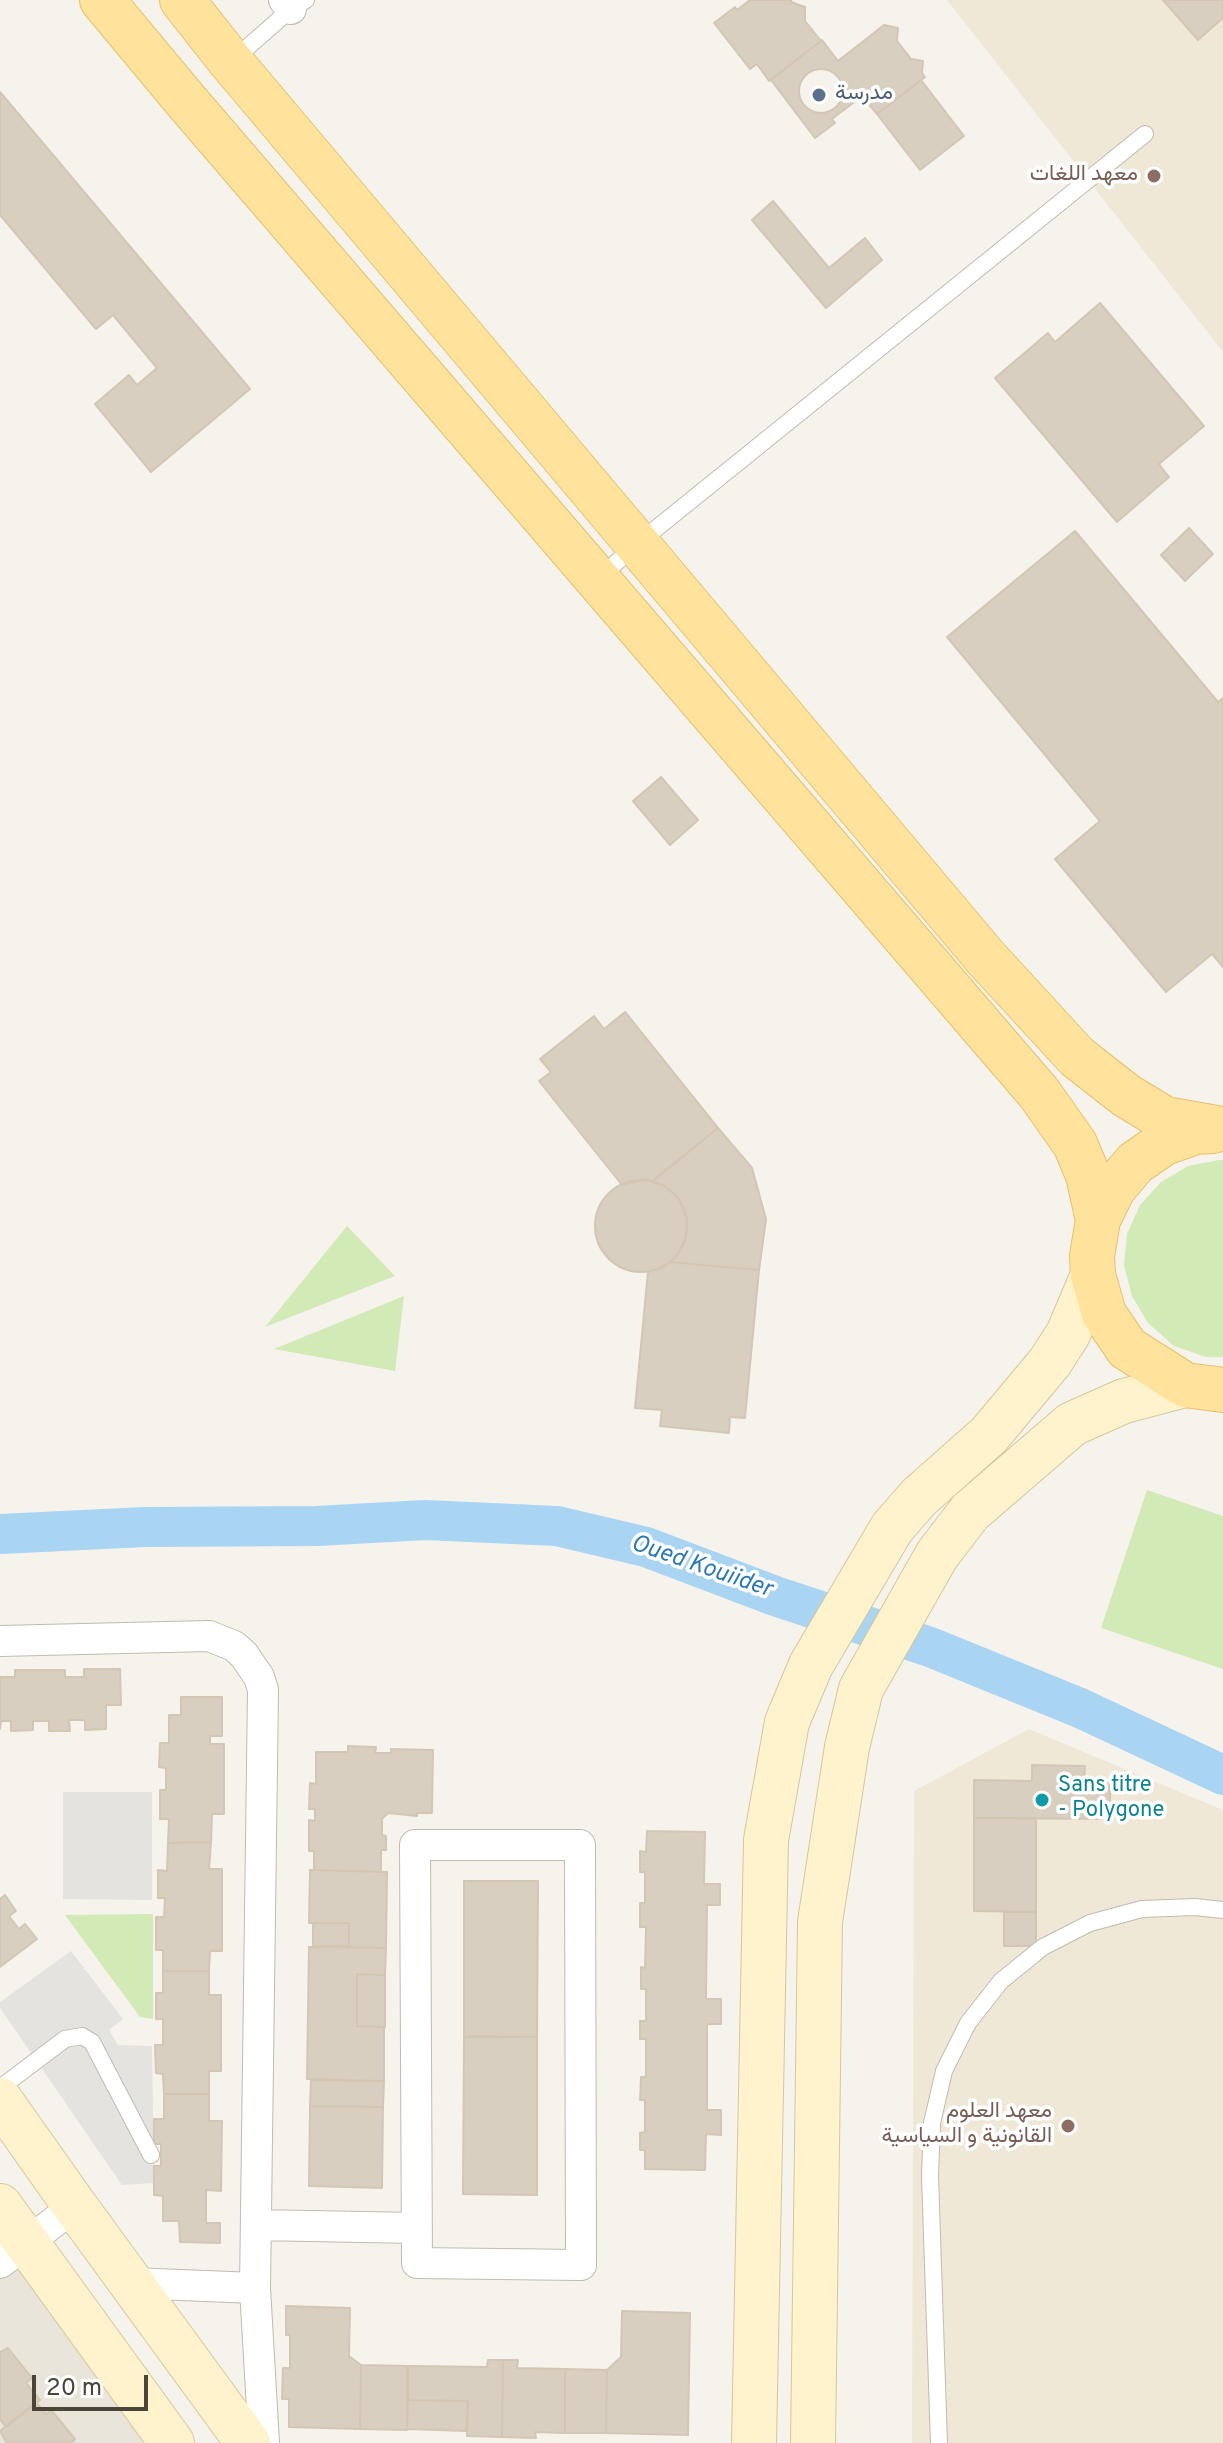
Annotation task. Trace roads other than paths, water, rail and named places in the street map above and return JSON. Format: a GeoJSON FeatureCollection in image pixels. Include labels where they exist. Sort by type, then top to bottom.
{"type":"FeatureCollection","features":[{"type":"Feature","properties":{"kind":"main road"},"geometry":{"type":"LineString","coordinates":[[102,0],[1039,1093],[1075,1144],[1088,1175],[1098,1220]]}},
{"type":"Feature","properties":{"kind":"main road"},"geometry":{"type":"LineString","coordinates":[[182,0],[986,958],[1077,1057],[1127,1096],[1165,1119],[1223,1130]]}},
{"type":"Feature","properties":{"kind":"main road"},"geometry":{"type":"LineString","coordinates":[[1204,1387],[1127,1348],[1104,1314],[1093,1275],[1092,1256],[1098,1220],[1113,1189],[1135,1163],[1164,1143],[1196,1132],[1223,1130]]}},
{"type":"Feature","properties":{"kind":"main road"},"geometry":{"type":"LineString","coordinates":[[754,2443],[766,1840],[787,1722],[811,1665],[892,1528],[919,1497],[989,1435],[1050,1362],[1068,1334],[1093,1275]]}},
{"type":"Feature","properties":{"kind":"main road"},"geometry":{"type":"LineString","coordinates":[[813,2443],[820,1922],[847,1747],[861,1689],[937,1555],[970,1512],[1072,1424],[1124,1401],[1204,1387]]}},
{"type":"Feature","properties":{"kind":"main road"},"geometry":{"type":"LineString","coordinates":[[0,2100],[248,2443]]}},
{"type":"Feature","properties":{"kind":"main road"},"geometry":{"type":"LineString","coordinates":[[0,2206],[13,2253],[172,2443]]}},
{"type":"Feature","properties":{"kind":"street"},"geometry":{"type":"LineString","coordinates":[[0,1641],[209,1636],[234,1646],[259,1677],[263,1690],[255,2288],[264,2443]]}},
{"type":"Feature","properties":{"kind":"street"},"geometry":{"type":"LineString","coordinates":[[415,1845],[580,1845],[581,2265],[417,2263],[416,2228],[415,1845]]}},
{"type":"Feature","properties":{"kind":"street"},"geometry":{"type":"LineString","coordinates":[[13,2253],[75,2206]]}},
{"type":"Feature","properties":{"kind":"street"},"geometry":{"type":"LineString","coordinates":[[257,2225],[416,2228]]}},
{"type":"Feature","properties":{"kind":"street"},"geometry":{"type":"LineString","coordinates":[[131,2283],[255,2288]]}},
{"type":"Feature","properties":{"kind":"lane"},"geometry":{"type":"LineString","coordinates":[[231,62],[294,3]]}},
{"type":"Feature","properties":{"kind":"lane"},"geometry":{"type":"LineString","coordinates":[[598,579],[637,544],[1145,134]]}},
{"type":"Feature","properties":{"kind":"lane"},"geometry":{"type":"LineString","coordinates":[[939,2443],[930,2176],[932,2123],[944,2071],[968,2023],[1001,1981],[1043,1947],[1090,1923],[1142,1909],[1195,1907],[1223,1910]]}},
{"type":"Feature","properties":{"kind":"lane"},"geometry":{"type":"LineString","coordinates":[[0,2088],[65,2039],[82,2036],[92,2042],[151,2155]]}},
{"type":"Feature","properties":{"kind":"waterway","name":"Oued Kouiider"},"geometry":{"type":"LineString","coordinates":[[0,1534],[145,1527],[317,1526],[425,1520],[557,1526],[646,1547],[775,1596],[930,1647],[1080,1708],[1223,1775]]}},
{"type":"Feature","properties":{"kind":"place","name":"مدرسة"},"geometry":{"type":"Point","coordinates":[819,95]}},
{"type":"Feature","properties":{"kind":"place","name":"معهد اللغات"},"geometry":{"type":"Point","coordinates":[1154,176]}},
{"type":"Feature","properties":{"kind":"place","name":"Sans titre - Polygone"},"geometry":{"type":"Point","coordinates":[1042,1800]}},
{"type":"Feature","properties":{"kind":"place","name":"معهد العلوم القانونية و السياسية"},"geometry":{"type":"Point","coordinates":[1068,2126]}}]}
